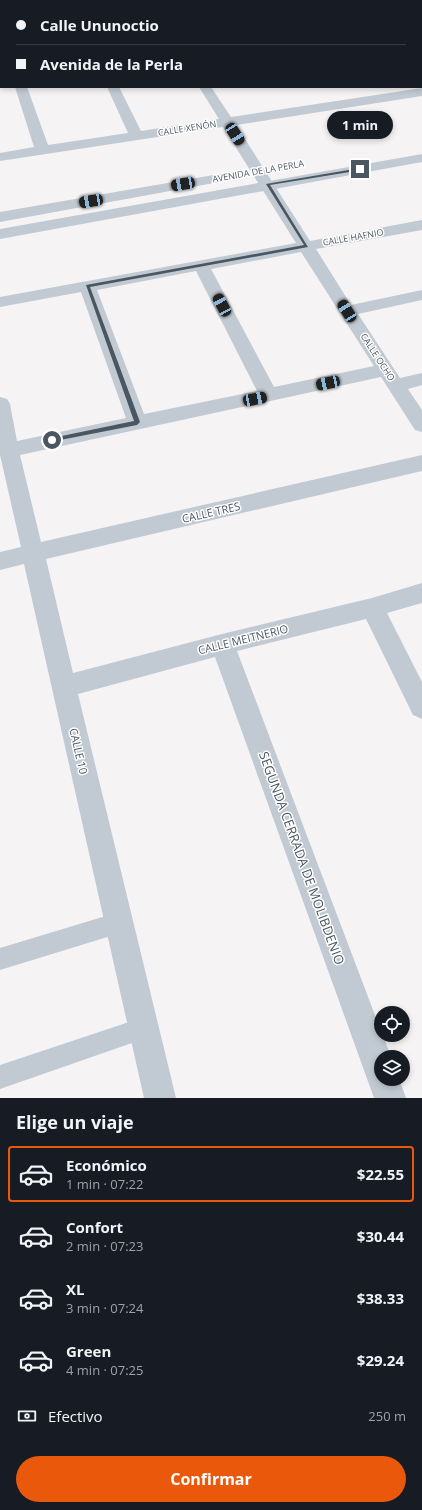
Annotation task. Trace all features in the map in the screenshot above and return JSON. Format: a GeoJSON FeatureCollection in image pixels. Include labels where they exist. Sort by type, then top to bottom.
{"type":"FeatureCollection","features":[{"type":"Feature","properties":{"kind":"street"},"geometry":{"type":"LineString","coordinates":[[21,88],[42,150]]}},
{"type":"Feature","properties":{"kind":"street"},"geometry":{"type":"LineString","coordinates":[[113,88],[136,136]]}},
{"type":"Feature","properties":{"kind":"street","name":"CALLE OCHO"},"geometry":{"type":"LineString","coordinates":[[206,88],[227,122],[267,175],[306,246],[422,424]]}},
{"type":"Feature","properties":{"kind":"street"},"geometry":{"type":"LineString","coordinates":[[370,88],[379,99]]}},
{"type":"Feature","properties":{"kind":"street","name":"CALLE XENÓN"},"geometry":{"type":"LineString","coordinates":[[0,157],[422,92]]}},
{"type":"Feature","properties":{"kind":"street"},"geometry":{"type":"LineString","coordinates":[[375,152],[422,144]]}},
{"type":"Feature","properties":{"kind":"street","name":"AVENIDA DE LA PERLA"},"geometry":{"type":"LineString","coordinates":[[0,217],[267,175],[422,158]]}},
{"type":"Feature","properties":{"kind":"street","name":"AVENIDA DE LA PERLA"},"geometry":{"type":"LineString","coordinates":[[0,234],[267,175]]}},
{"type":"Feature","properties":{"kind":"street","name":"CALLE HAFNIO"},"geometry":{"type":"LineString","coordinates":[[0,302],[422,225]]}},
{"type":"Feature","properties":{"kind":"street"},"geometry":{"type":"LineString","coordinates":[[201,266],[269,396]]}},
{"type":"Feature","properties":{"kind":"street"},"geometry":{"type":"LineString","coordinates":[[87,286],[137,422]]}},
{"type":"Feature","properties":{"kind":"street"},"geometry":{"type":"LineString","coordinates":[[347,311],[422,295]]}},
{"type":"Feature","properties":{"kind":"street"},"geometry":{"type":"LineString","coordinates":[[9,450],[137,422],[269,396],[391,378],[422,379]]}},
{"type":"Feature","properties":{"kind":"street","name":"CALLE 10"},"geometry":{"type":"LineString","coordinates":[[0,404],[9,450],[160,1098]]}},
{"type":"Feature","properties":{"kind":"street","name":"CALLE TRES"},"geometry":{"type":"LineString","coordinates":[[0,561],[422,463]]}},
{"type":"Feature","properties":{"kind":"street","name":"CALLE MEITNERIO"},"geometry":{"type":"LineString","coordinates":[[64,687],[222,644],[372,608],[422,593]]}},
{"type":"Feature","properties":{"kind":"street"},"geometry":{"type":"LineString","coordinates":[[372,608],[422,707]]}},
{"type":"Feature","properties":{"kind":"street","name":"SEGUNDA CERRADA DE MOLIBDENIO"},"geometry":{"type":"LineString","coordinates":[[222,644],[374,1054]]}},
{"type":"Feature","properties":{"kind":"street"},"geometry":{"type":"LineString","coordinates":[[386,1086],[390,1098]]}},
{"type":"Feature","properties":{"kind":"lane"},"geometry":{"type":"LineString","coordinates":[[0,959],[119,922]]}},
{"type":"Feature","properties":{"kind":"lane"},"geometry":{"type":"LineString","coordinates":[[0,1077],[144,1028]]}},
{"type":"Feature","properties":{"kind":"route"},"geometry":{"type":"LineString","coordinates":[[52,440],[137,422],[87,286],[306,246],[268,185],[360,169]]}}]}
